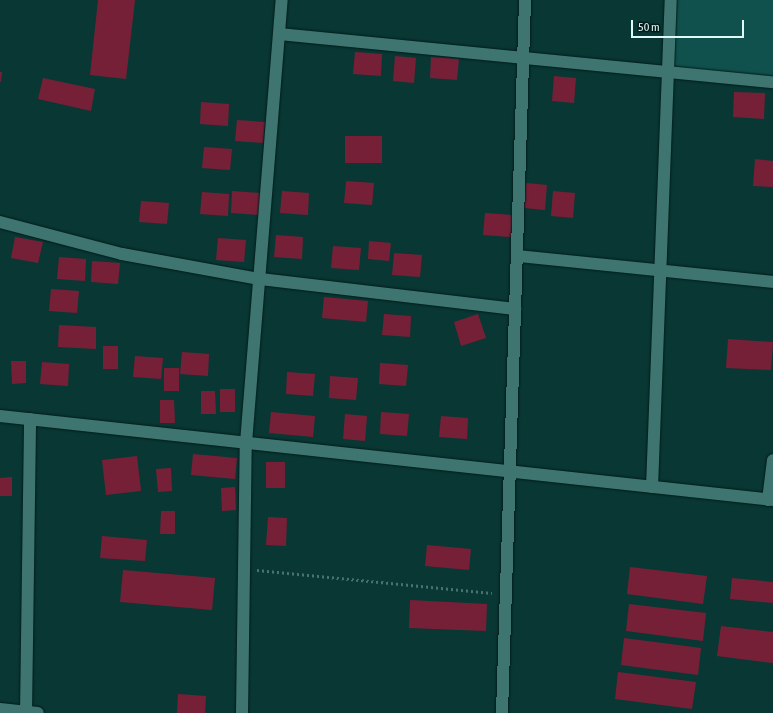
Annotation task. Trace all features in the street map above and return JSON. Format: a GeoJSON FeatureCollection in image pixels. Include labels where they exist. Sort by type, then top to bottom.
{"type":"FeatureCollection","features":[{"type":"Feature","properties":{"kind":"street"},"geometry":{"type":"LineString","coordinates":[[242,713],[246,443],[282,0]]}},
{"type":"Feature","properties":{"kind":"street"},"geometry":{"type":"LineString","coordinates":[[502,713],[508,471],[518,256],[525,0]]}},
{"type":"Feature","properties":{"kind":"street"},"geometry":{"type":"LineString","coordinates":[[652,487],[662,271],[667,71],[671,0]]}},
{"type":"Feature","properties":{"kind":"street"},"geometry":{"type":"LineString","coordinates":[[280,34],[773,82]]}},
{"type":"Feature","properties":{"kind":"street"},"geometry":{"type":"LineString","coordinates":[[0,222],[122,254],[260,279],[516,309]]}},
{"type":"Feature","properties":{"kind":"street"},"geometry":{"type":"LineString","coordinates":[[518,256],[773,282]]}},
{"type":"Feature","properties":{"kind":"street"},"geometry":{"type":"LineString","coordinates":[[0,416],[770,500],[773,460]]}},
{"type":"Feature","properties":{"kind":"street"},"geometry":{"type":"LineString","coordinates":[[26,712],[30,419]]}},
{"type":"Feature","properties":{"kind":"street"},"geometry":{"type":"LineString","coordinates":[[0,709],[38,713]]}},
{"type":"Feature","properties":{"kind":"path"},"geometry":{"type":"LineString","coordinates":[[244,569],[505,594]]}},
{"type":"Feature","properties":{"kind":"shaded area"},"geometry":{"type":"Polygon","coordinates":[[[670,0],[773,0],[773,82],[667,71],[670,0]]]}},
{"type":"Feature","properties":{"kind":"building"},"geometry":{"type":"Polygon","coordinates":[[[98,0],[135,0],[126,79],[90,75],[98,0]]]}},
{"type":"Feature","properties":{"kind":"building"},"geometry":{"type":"Polygon","coordinates":[[[355,52],[382,54],[381,76],[353,74],[355,52]]]}},
{"type":"Feature","properties":{"kind":"building"},"geometry":{"type":"Polygon","coordinates":[[[395,56],[416,58],[414,83],[393,81],[395,56]]]}},
{"type":"Feature","properties":{"kind":"building"},"geometry":{"type":"Polygon","coordinates":[[[431,57],[459,59],[457,80],[430,78],[431,57]]]}},
{"type":"Feature","properties":{"kind":"building"},"geometry":{"type":"Polygon","coordinates":[[[0,72],[2,72],[1,82],[0,82],[0,72]]]}},
{"type":"Feature","properties":{"kind":"building"},"geometry":{"type":"Polygon","coordinates":[[[554,76],[576,78],[574,103],[552,101],[554,76]]]}},
{"type":"Feature","properties":{"kind":"building"},"geometry":{"type":"Polygon","coordinates":[[[43,78],[95,89],[91,111],[38,99],[43,78]]]}},
{"type":"Feature","properties":{"kind":"building"},"geometry":{"type":"Polygon","coordinates":[[[734,92],[765,93],[764,119],[733,117],[734,92]]]}},
{"type":"Feature","properties":{"kind":"building"},"geometry":{"type":"Polygon","coordinates":[[[201,102],[229,104],[228,126],[200,124],[201,102]]]}},
{"type":"Feature","properties":{"kind":"building"},"geometry":{"type":"Polygon","coordinates":[[[237,120],[265,122],[263,143],[235,141],[237,120]]]}},
{"type":"Feature","properties":{"kind":"building"},"geometry":{"type":"Polygon","coordinates":[[[345,136],[382,136],[382,163],[345,163],[345,136]]]}},
{"type":"Feature","properties":{"kind":"building"},"geometry":{"type":"Polygon","coordinates":[[[204,147],[232,149],[230,170],[202,168],[204,147]]]}},
{"type":"Feature","properties":{"kind":"building"},"geometry":{"type":"Polygon","coordinates":[[[755,159],[773,161],[773,187],[753,186],[755,159]]]}},
{"type":"Feature","properties":{"kind":"building"},"geometry":{"type":"Polygon","coordinates":[[[346,181],[374,183],[372,205],[344,203],[346,181]]]}},
{"type":"Feature","properties":{"kind":"building"},"geometry":{"type":"Polygon","coordinates":[[[526,183],[547,185],[545,210],[524,208],[526,183]]]}},
{"type":"Feature","properties":{"kind":"building"},"geometry":{"type":"Polygon","coordinates":[[[232,191],[260,193],[258,215],[231,213],[232,191]]]}},
{"type":"Feature","properties":{"kind":"building"},"geometry":{"type":"Polygon","coordinates":[[[282,191],[309,193],[308,215],[280,213],[282,191]]]}},
{"type":"Feature","properties":{"kind":"building"},"geometry":{"type":"Polygon","coordinates":[[[553,191],[575,193],[573,218],[551,216],[553,191]]]}},
{"type":"Feature","properties":{"kind":"building"},"geometry":{"type":"Polygon","coordinates":[[[202,192],[229,194],[228,216],[200,214],[202,192]]]}},
{"type":"Feature","properties":{"kind":"building"},"geometry":{"type":"Polygon","coordinates":[[[141,201],[169,203],[167,224],[139,222],[141,201]]]}},
{"type":"Feature","properties":{"kind":"building"},"geometry":{"type":"Polygon","coordinates":[[[485,213],[513,215],[511,237],[483,235],[485,213]]]}},
{"type":"Feature","properties":{"kind":"building"},"geometry":{"type":"Polygon","coordinates":[[[276,235],[303,237],[302,259],[274,257],[276,235]]]}},
{"type":"Feature","properties":{"kind":"building"},"geometry":{"type":"Polygon","coordinates":[[[15,237],[43,242],[38,263],[11,258],[15,237]]]}},
{"type":"Feature","properties":{"kind":"building"},"geometry":{"type":"Polygon","coordinates":[[[218,238],[246,240],[244,262],[216,260],[218,238]]]}},
{"type":"Feature","properties":{"kind":"building"},"geometry":{"type":"Polygon","coordinates":[[[369,241],[391,243],[389,261],[368,259],[369,241]]]}},
{"type":"Feature","properties":{"kind":"building"},"geometry":{"type":"Polygon","coordinates":[[[333,246],[361,248],[359,270],[331,268],[333,246]]]}},
{"type":"Feature","properties":{"kind":"building"},"geometry":{"type":"Polygon","coordinates":[[[394,253],[422,255],[420,277],[392,275],[394,253]]]}},
{"type":"Feature","properties":{"kind":"building"},"geometry":{"type":"Polygon","coordinates":[[[59,257],[86,259],[85,281],[57,279],[59,257]]]}},
{"type":"Feature","properties":{"kind":"building"},"geometry":{"type":"Polygon","coordinates":[[[92,261],[120,263],[118,284],[91,282],[92,261]]]}},
{"type":"Feature","properties":{"kind":"building"},"geometry":{"type":"Polygon","coordinates":[[[51,289],[79,291],[77,313],[49,311],[51,289]]]}},
{"type":"Feature","properties":{"kind":"building"},"geometry":{"type":"Polygon","coordinates":[[[324,297],[368,301],[366,322],[322,318],[324,297]]]}},
{"type":"Feature","properties":{"kind":"building"},"geometry":{"type":"Polygon","coordinates":[[[384,314],[411,316],[410,337],[382,335],[384,314]]]}},
{"type":"Feature","properties":{"kind":"building"},"geometry":{"type":"Polygon","coordinates":[[[478,314],[486,338],[461,346],[454,322],[478,314]]]}},
{"type":"Feature","properties":{"kind":"building"},"geometry":{"type":"Polygon","coordinates":[[[59,325],[96,327],[96,349],[58,347],[59,325]]]}},
{"type":"Feature","properties":{"kind":"building"},"geometry":{"type":"Polygon","coordinates":[[[728,339],[773,342],[771,370],[726,368],[728,339]]]}},
{"type":"Feature","properties":{"kind":"building"},"geometry":{"type":"Polygon","coordinates":[[[103,346],[118,346],[118,369],[103,369],[103,346]]]}},
{"type":"Feature","properties":{"kind":"building"},"geometry":{"type":"Polygon","coordinates":[[[182,352],[209,354],[208,376],[180,374],[182,352]]]}},
{"type":"Feature","properties":{"kind":"building"},"geometry":{"type":"Polygon","coordinates":[[[135,356],[163,358],[161,379],[133,377],[135,356]]]}},
{"type":"Feature","properties":{"kind":"building"},"geometry":{"type":"Polygon","coordinates":[[[11,361],[26,361],[26,383],[12,384],[11,361]]]}},
{"type":"Feature","properties":{"kind":"building"},"geometry":{"type":"Polygon","coordinates":[[[42,362],[69,364],[68,386],[40,384],[42,362]]]}},
{"type":"Feature","properties":{"kind":"building"},"geometry":{"type":"Polygon","coordinates":[[[380,363],[408,365],[406,386],[379,384],[380,363]]]}},
{"type":"Feature","properties":{"kind":"building"},"geometry":{"type":"Polygon","coordinates":[[[164,368],[179,368],[179,391],[164,391],[164,368]]]}},
{"type":"Feature","properties":{"kind":"building"},"geometry":{"type":"Polygon","coordinates":[[[287,372],[315,374],[313,396],[286,394],[287,372]]]}},
{"type":"Feature","properties":{"kind":"building"},"geometry":{"type":"Polygon","coordinates":[[[330,376],[358,378],[356,400],[329,398],[330,376]]]}},
{"type":"Feature","properties":{"kind":"building"},"geometry":{"type":"Polygon","coordinates":[[[220,389],[235,389],[235,412],[220,412],[220,389]]]}},
{"type":"Feature","properties":{"kind":"building"},"geometry":{"type":"Polygon","coordinates":[[[201,391],[215,391],[216,414],[201,414],[201,391]]]}},
{"type":"Feature","properties":{"kind":"building"},"geometry":{"type":"Polygon","coordinates":[[[160,400],[174,400],[175,423],[160,423],[160,400]]]}},
{"type":"Feature","properties":{"kind":"building"},"geometry":{"type":"Polygon","coordinates":[[[271,412],[315,416],[313,437],[269,433],[271,412]]]}},
{"type":"Feature","properties":{"kind":"building"},"geometry":{"type":"Polygon","coordinates":[[[381,412],[409,414],[407,436],[380,434],[381,412]]]}},
{"type":"Feature","properties":{"kind":"building"},"geometry":{"type":"Polygon","coordinates":[[[345,414],[367,416],[365,441],[343,439],[345,414]]]}},
{"type":"Feature","properties":{"kind":"building"},"geometry":{"type":"Polygon","coordinates":[[[441,416],[468,418],[467,439],[439,437],[441,416]]]}},
{"type":"Feature","properties":{"kind":"building"},"geometry":{"type":"Polygon","coordinates":[[[193,454],[237,458],[235,479],[191,475],[193,454]]]}},
{"type":"Feature","properties":{"kind":"building"},"geometry":{"type":"Polygon","coordinates":[[[137,456],[141,491],[106,495],[102,460],[137,456]]]}},
{"type":"Feature","properties":{"kind":"building"},"geometry":{"type":"Polygon","coordinates":[[[266,462],[285,462],[285,488],[266,488],[266,462]]]}},
{"type":"Feature","properties":{"kind":"building"},"geometry":{"type":"Polygon","coordinates":[[[171,468],[172,491],[158,492],[156,469],[171,468]]]}},
{"type":"Feature","properties":{"kind":"building"},"geometry":{"type":"Polygon","coordinates":[[[12,477],[12,496],[0,496],[0,478],[12,477]]]}},
{"type":"Feature","properties":{"kind":"building"},"geometry":{"type":"Polygon","coordinates":[[[235,487],[236,510],[222,511],[221,488],[235,487]]]}},
{"type":"Feature","properties":{"kind":"building"},"geometry":{"type":"Polygon","coordinates":[[[161,511],[175,511],[175,534],[160,534],[161,511]]]}},
{"type":"Feature","properties":{"kind":"building"},"geometry":{"type":"Polygon","coordinates":[[[268,517],[287,518],[286,546],[266,545],[268,517]]]}},
{"type":"Feature","properties":{"kind":"building"},"geometry":{"type":"Polygon","coordinates":[[[102,536],[147,540],[145,561],[100,558],[102,536]]]}},
{"type":"Feature","properties":{"kind":"building"},"geometry":{"type":"Polygon","coordinates":[[[427,545],[471,549],[469,570],[425,566],[427,545]]]}},
{"type":"Feature","properties":{"kind":"building"},"geometry":{"type":"Polygon","coordinates":[[[630,567],[707,576],[703,604],[627,594],[630,567]]]}},
{"type":"Feature","properties":{"kind":"building"},"geometry":{"type":"Polygon","coordinates":[[[123,570],[215,578],[212,610],[120,602],[123,570]]]}},
{"type":"Feature","properties":{"kind":"building"},"geometry":{"type":"Polygon","coordinates":[[[732,578],[773,582],[773,603],[730,599],[732,578]]]}},
{"type":"Feature","properties":{"kind":"building"},"geometry":{"type":"Polygon","coordinates":[[[410,600],[487,604],[486,631],[409,628],[410,600]]]}},
{"type":"Feature","properties":{"kind":"building"},"geometry":{"type":"Polygon","coordinates":[[[629,604],[706,613],[703,641],[626,631],[629,604]]]}},
{"type":"Feature","properties":{"kind":"building"},"geometry":{"type":"Polygon","coordinates":[[[721,626],[773,632],[773,663],[717,656],[721,626]]]}},
{"type":"Feature","properties":{"kind":"building"},"geometry":{"type":"Polygon","coordinates":[[[624,638],[701,648],[698,675],[621,665],[624,638]]]}},
{"type":"Feature","properties":{"kind":"building"},"geometry":{"type":"Polygon","coordinates":[[[618,672],[696,682],[692,709],[615,699],[618,672]]]}},
{"type":"Feature","properties":{"kind":"building"},"geometry":{"type":"Polygon","coordinates":[[[178,694],[206,696],[205,713],[177,713],[178,694]]]}}]}
